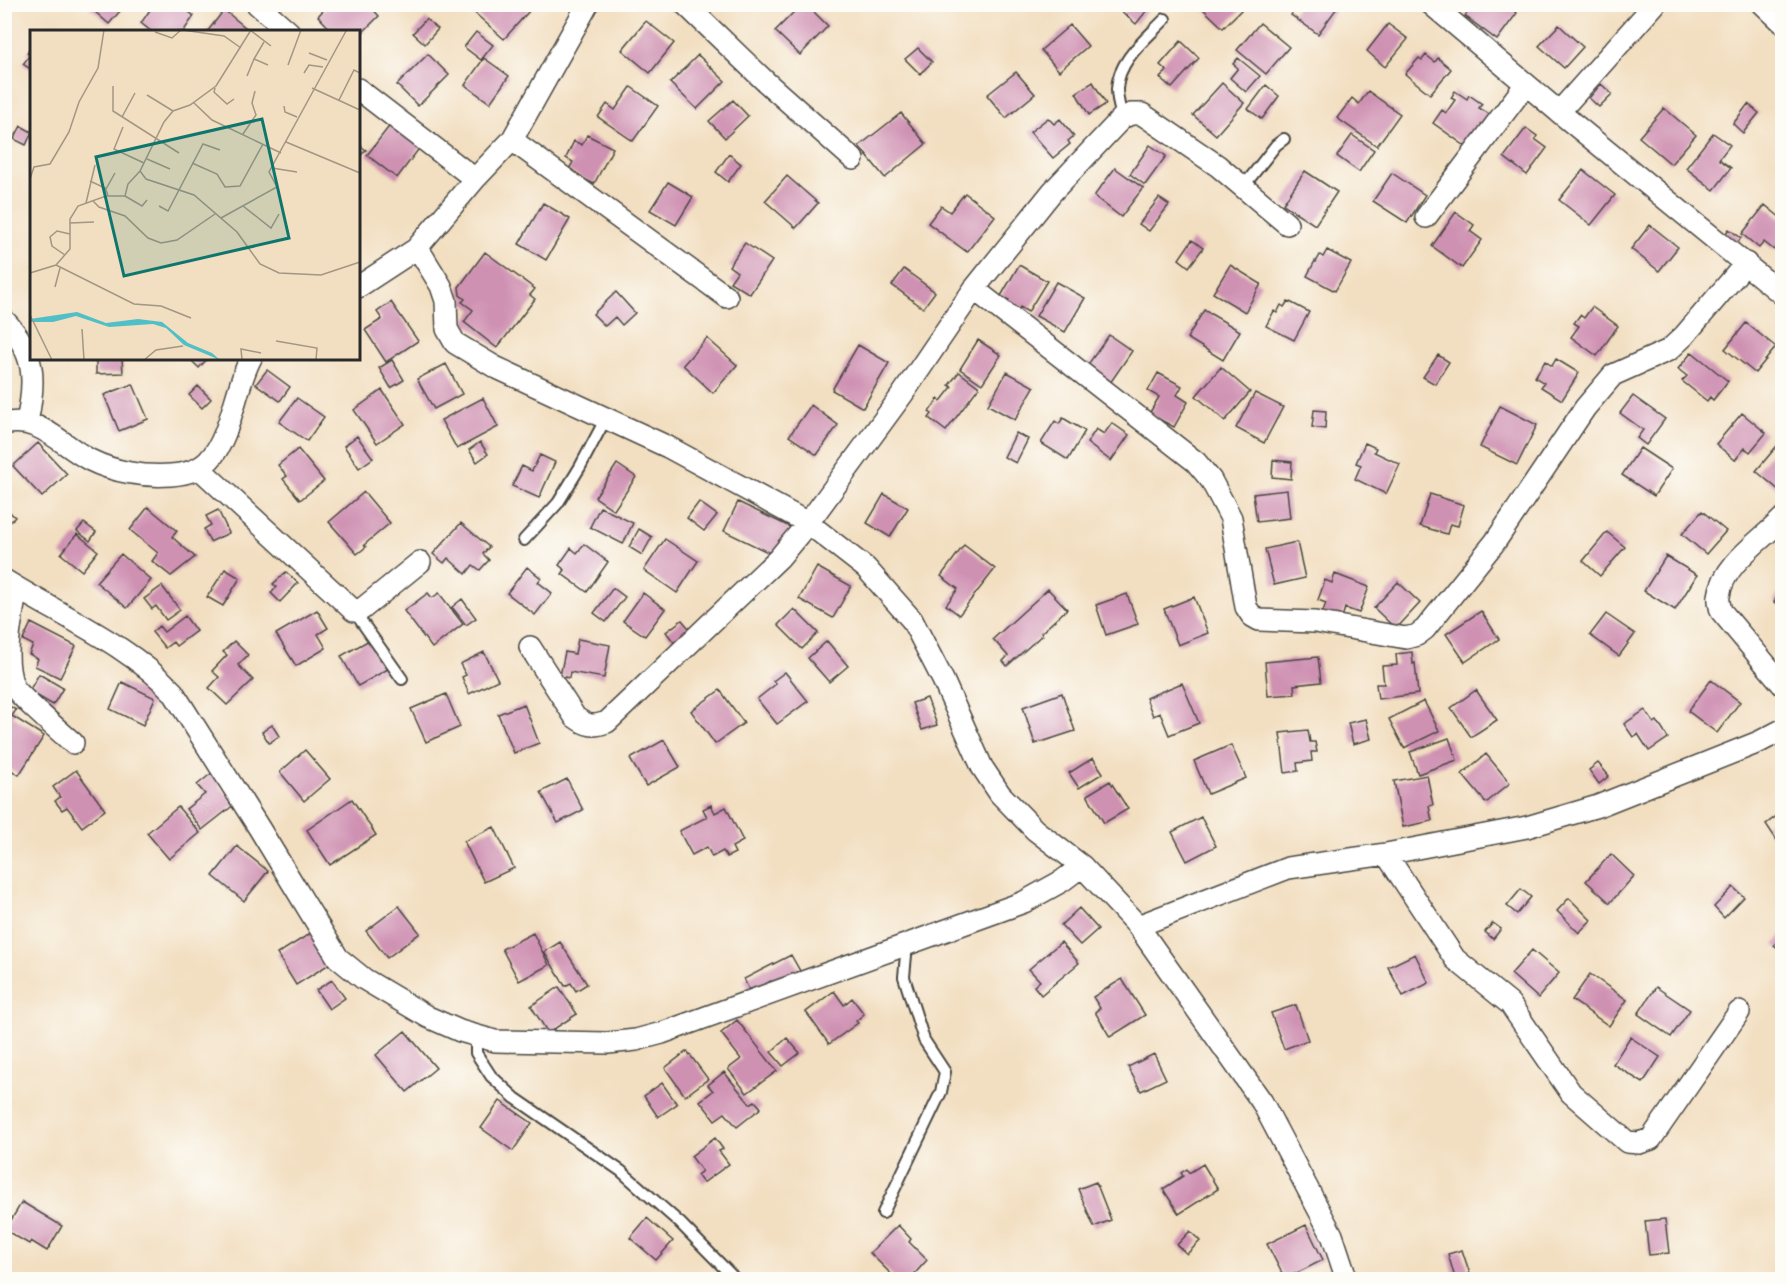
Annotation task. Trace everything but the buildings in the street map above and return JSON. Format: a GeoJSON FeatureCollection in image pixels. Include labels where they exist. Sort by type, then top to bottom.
{"type":"FeatureCollection","features":[{"type":"Feature","properties":{"kind":"street"},"geometry":{"type":"LineString","coordinates":[[257,4],[287,30]]}},
{"type":"Feature","properties":{"kind":"street"},"geometry":{"type":"LineString","coordinates":[[360,284],[416,249],[475,179],[512,140],[588,4]]}},
{"type":"Feature","properties":{"kind":"street"},"geometry":{"type":"LineString","coordinates":[[685,4],[766,82],[853,159]]}},
{"type":"Feature","properties":{"kind":"street"},"geometry":{"type":"LineString","coordinates":[[1559,112],[1655,4]]}},
{"type":"Feature","properties":{"kind":"street"},"geometry":{"type":"LineString","coordinates":[[1763,4],[1782,22]]}},
{"type":"Feature","properties":{"kind":"street"},"geometry":{"type":"LineString","coordinates":[[1444,8],[1559,112],[1782,294]]}},
{"type":"Feature","properties":{"kind":"street"},"geometry":{"type":"LineString","coordinates":[[1426,217],[1526,84]]}},
{"type":"Feature","properties":{"kind":"street"},"geometry":{"type":"LineString","coordinates":[[360,91],[475,179]]}},
{"type":"Feature","properties":{"kind":"street"},"geometry":{"type":"LineString","coordinates":[[530,647],[575,717],[585,724],[596,726],[607,722],[779,558],[808,523],[902,395],[974,289],[1052,192],[1122,118],[1131,114],[1142,114],[1218,166],[1287,224]]}},
{"type":"Feature","properties":{"kind":"street"},"geometry":{"type":"LineString","coordinates":[[512,140],[727,297]]}},
{"type":"Feature","properties":{"kind":"street"},"geometry":{"type":"LineString","coordinates":[[416,249],[441,286],[446,302],[447,329],[455,344],[495,367],[668,447],[808,523],[866,568],[912,620],[943,680],[982,767],[1000,794],[1035,830],[1082,866],[1138,926],[1262,1102],[1332,1235],[1347,1280]]}},
{"type":"Feature","properties":{"kind":"street"},"geometry":{"type":"LineString","coordinates":[[974,289],[1196,462],[1211,480],[1231,518],[1246,607],[1252,616],[1259,620],[1315,622],[1406,638],[1417,635],[1425,629],[1495,542],[1585,408],[1613,375],[1669,350],[1684,336],[1746,263]]}},
{"type":"Feature","properties":{"kind":"street"},"geometry":{"type":"LineString","coordinates":[[4,320],[30,352]]}},
{"type":"Feature","properties":{"kind":"street"},"geometry":{"type":"LineString","coordinates":[[27,422],[31,401],[31,360]]}},
{"type":"Feature","properties":{"kind":"street"},"geometry":{"type":"LineString","coordinates":[[4,424],[27,422],[47,430],[76,452],[112,469],[160,476],[184,474],[199,468],[218,447],[250,360]]}},
{"type":"Feature","properties":{"kind":"street"},"geometry":{"type":"LineString","coordinates":[[199,468],[354,611],[362,609],[420,562]]}},
{"type":"Feature","properties":{"kind":"street"},"geometry":{"type":"LineString","coordinates":[[1780,524],[1738,561],[1728,574],[1718,597],[1721,611],[1782,684]]}},
{"type":"Feature","properties":{"kind":"street"},"geometry":{"type":"LineString","coordinates":[[73,743],[13,687],[9,666],[11,584],[132,657],[158,675],[173,692],[338,958],[364,980],[428,1017],[460,1031],[495,1041],[608,1043],[636,1040],[673,1029],[1024,902],[1048,890],[1082,866]]}},
{"type":"Feature","properties":{"kind":"street"},"geometry":{"type":"LineString","coordinates":[[1138,926],[1288,868],[1386,854],[1527,826],[1598,807],[1760,742],[1782,730]]}},
{"type":"Feature","properties":{"kind":"street"},"geometry":{"type":"LineString","coordinates":[[1386,854],[1455,959],[1510,1005],[1571,1093],[1627,1142],[1639,1143],[1651,1138],[1738,1012]]}},
{"type":"Feature","properties":{"kind":"lane"},"geometry":{"type":"LineString","coordinates":[[1122,118],[1117,89],[1120,73],[1128,57],[1165,19]]}},
{"type":"Feature","properties":{"kind":"lane"},"geometry":{"type":"LineString","coordinates":[[1243,187],[1276,145],[1284,140]]}},
{"type":"Feature","properties":{"kind":"lane"},"geometry":{"type":"LineString","coordinates":[[524,540],[558,503],[606,418]]}},
{"type":"Feature","properties":{"kind":"lane"},"geometry":{"type":"LineString","coordinates":[[354,611],[402,679]]}},
{"type":"Feature","properties":{"kind":"lane"},"geometry":{"type":"LineString","coordinates":[[883,1213],[941,1092],[945,1072],[924,1040],[904,977],[907,944]]}},
{"type":"Feature","properties":{"kind":"lane"},"geometry":{"type":"LineString","coordinates":[[476,1036],[476,1053],[491,1076],[515,1098],[621,1171],[680,1223],[736,1280]]}}]}
